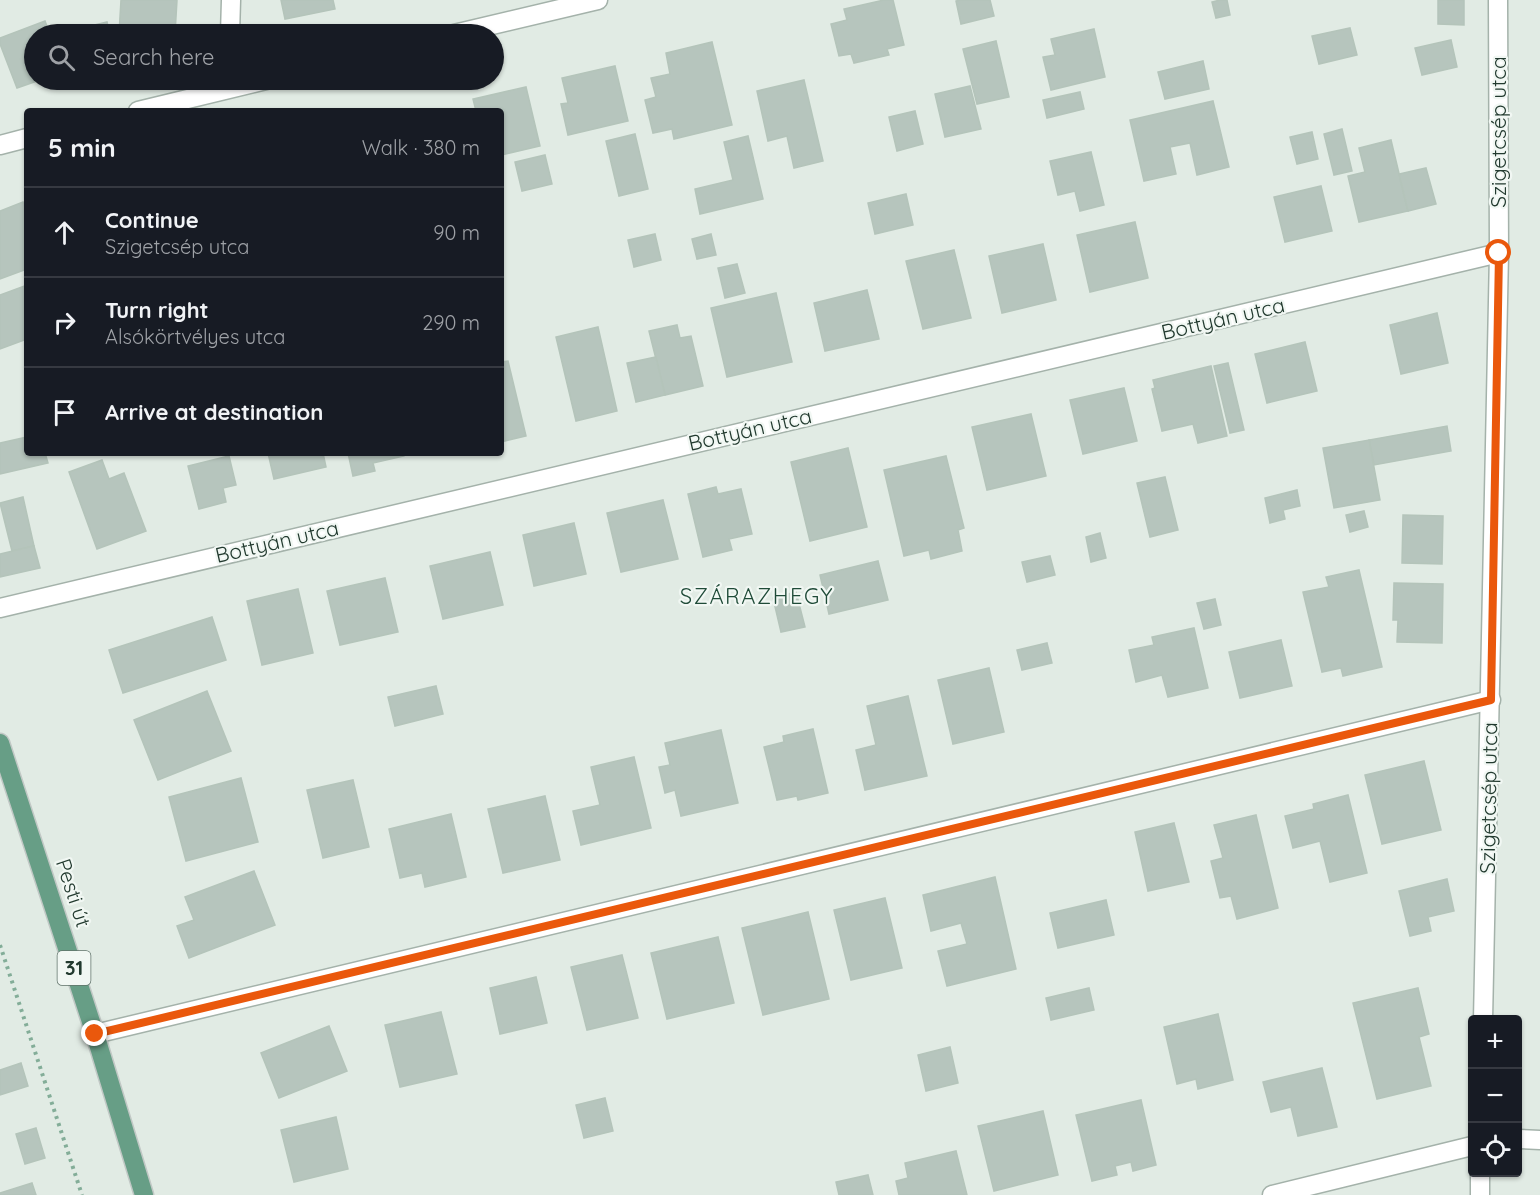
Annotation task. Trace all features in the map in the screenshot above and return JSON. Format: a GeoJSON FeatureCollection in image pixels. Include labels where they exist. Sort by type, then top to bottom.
{"type":"FeatureCollection","features":[{"type":"Feature","properties":{"kind":"main road","name":"Pesti út"},"geometry":{"type":"LineString","coordinates":[[0,743],[95,1034],[144,1195]]}},
{"type":"Feature","properties":{"kind":"street"},"geometry":{"type":"LineString","coordinates":[[230,24],[231,0]]}},
{"type":"Feature","properties":{"kind":"street"},"geometry":{"type":"LineString","coordinates":[[496,24],[598,0]]}},
{"type":"Feature","properties":{"kind":"street","name":"Szigetcsép utca"},"geometry":{"type":"LineString","coordinates":[[1483,1015],[1499,253],[1498,0]]}},
{"type":"Feature","properties":{"kind":"street"},"geometry":{"type":"LineString","coordinates":[[148,108],[209,90]]}},
{"type":"Feature","properties":{"kind":"street"},"geometry":{"type":"LineString","coordinates":[[0,145],[24,139]]}},
{"type":"Feature","properties":{"kind":"street","name":"Bottyán utca"},"geometry":{"type":"LineString","coordinates":[[0,608],[1499,253]]}},
{"type":"Feature","properties":{"kind":"street"},"geometry":{"type":"LineString","coordinates":[[95,1034],[1491,700]]}},
{"type":"Feature","properties":{"kind":"street"},"geometry":{"type":"LineString","coordinates":[[1522,1139],[1540,1140]]}},
{"type":"Feature","properties":{"kind":"street"},"geometry":{"type":"LineString","coordinates":[[1272,1195],[1468,1147]]}},
{"type":"Feature","properties":{"kind":"street"},"geometry":{"type":"LineString","coordinates":[[1480,1177],[1480,1195]]}},
{"type":"Feature","properties":{"kind":"path"},"geometry":{"type":"LineString","coordinates":[[0,945],[82,1195]]}},
{"type":"Feature","properties":{"kind":"building"},"geometry":{"type":"Polygon","coordinates":[[[121,0],[177,0],[176,24],[120,24],[121,0]]]}},
{"type":"Feature","properties":{"kind":"building"},"geometry":{"type":"Polygon","coordinates":[[[281,0],[333,0],[335,9],[285,19],[281,0]]]}},
{"type":"Feature","properties":{"kind":"building"},"geometry":{"type":"Polygon","coordinates":[[[893,0],[904,45],[887,49],[889,55],[854,63],[851,54],[839,56],[831,24],[847,20],[844,9],[893,0]]]}},
{"type":"Feature","properties":{"kind":"building"},"geometry":{"type":"Polygon","coordinates":[[[990,0],[994,16],[961,24],[956,1],[990,0]]]}},
{"type":"Feature","properties":{"kind":"building"},"geometry":{"type":"Polygon","coordinates":[[[1227,0],[1230,15],[1216,18],[1212,2],[1227,0]]]}},
{"type":"Feature","properties":{"kind":"building"},"geometry":{"type":"Polygon","coordinates":[[[1438,0],[1464,0],[1464,25],[1438,24],[1438,0]]]}},
{"type":"Feature","properties":{"kind":"building"},"geometry":{"type":"Polygon","coordinates":[[[1350,28],[1357,55],[1319,64],[1312,36],[1350,28]]]}},
{"type":"Feature","properties":{"kind":"building"},"geometry":{"type":"Polygon","coordinates":[[[24,29],[24,86],[17,88],[0,44],[0,38],[24,29]]]}},
{"type":"Feature","properties":{"kind":"building"},"geometry":{"type":"Polygon","coordinates":[[[1094,29],[1105,77],[1051,90],[1043,57],[1055,55],[1051,39],[1094,29]]]}},
{"type":"Feature","properties":{"kind":"building"},"geometry":{"type":"Polygon","coordinates":[[[1451,40],[1457,67],[1422,75],[1415,48],[1451,40]]]}},
{"type":"Feature","properties":{"kind":"building"},"geometry":{"type":"Polygon","coordinates":[[[996,41],[1009,97],[977,104],[963,49],[996,41]]]}},
{"type":"Feature","properties":{"kind":"building"},"geometry":{"type":"Polygon","coordinates":[[[712,42],[732,125],[674,139],[672,129],[653,133],[645,100],[656,97],[651,78],[670,74],[666,53],[712,42]]]}},
{"type":"Feature","properties":{"kind":"building"},"geometry":{"type":"Polygon","coordinates":[[[1203,61],[1209,89],[1165,99],[1158,72],[1203,61]]]}},
{"type":"Feature","properties":{"kind":"building"},"geometry":{"type":"Polygon","coordinates":[[[615,66],[628,121],[568,135],[561,104],[568,103],[562,78],[615,66]]]}},
{"type":"Feature","properties":{"kind":"building"},"geometry":{"type":"Polygon","coordinates":[[[804,80],[823,161],[794,168],[787,136],[768,141],[757,91],[804,80]]]}},
{"type":"Feature","properties":{"kind":"building"},"geometry":{"type":"Polygon","coordinates":[[[970,86],[981,129],[945,137],[935,94],[970,86]]]}},
{"type":"Feature","properties":{"kind":"building"},"geometry":{"type":"Polygon","coordinates":[[[526,87],[540,146],[504,154],[504,108],[475,108],[473,99],[526,87]]]}},
{"type":"Feature","properties":{"kind":"building"},"geometry":{"type":"Polygon","coordinates":[[[1080,92],[1084,109],[1047,118],[1043,100],[1080,92]]]}},
{"type":"Feature","properties":{"kind":"building"},"geometry":{"type":"Polygon","coordinates":[[[1213,101],[1229,167],[1197,175],[1190,143],[1170,147],[1176,174],[1144,181],[1130,120],[1213,101]]]}},
{"type":"Feature","properties":{"kind":"building"},"geometry":{"type":"Polygon","coordinates":[[[915,111],[923,144],[897,151],[889,117],[915,111]]]}},
{"type":"Feature","properties":{"kind":"building"},"geometry":{"type":"Polygon","coordinates":[[[1342,129],[1352,171],[1334,175],[1324,134],[1342,129]]]}},
{"type":"Feature","properties":{"kind":"building"},"geometry":{"type":"Polygon","coordinates":[[[1312,132],[1318,159],[1297,164],[1290,137],[1312,132]]]}},
{"type":"Feature","properties":{"kind":"building"},"geometry":{"type":"Polygon","coordinates":[[[635,134],[648,189],[619,196],[606,141],[635,134]]]}},
{"type":"Feature","properties":{"kind":"building"},"geometry":{"type":"Polygon","coordinates":[[[748,136],[763,199],[700,214],[695,189],[733,180],[724,142],[748,136]]]}},
{"type":"Feature","properties":{"kind":"building"},"geometry":{"type":"Polygon","coordinates":[[[1391,140],[1408,211],[1359,222],[1348,176],[1365,172],[1359,148],[1391,140]]]}},
{"type":"Feature","properties":{"kind":"building"},"geometry":{"type":"Polygon","coordinates":[[[1091,152],[1104,205],[1080,211],[1075,191],[1058,195],[1050,161],[1091,152]]]}},
{"type":"Feature","properties":{"kind":"building"},"geometry":{"type":"Polygon","coordinates":[[[545,155],[552,184],[522,191],[515,162],[545,155]]]}},
{"type":"Feature","properties":{"kind":"building"},"geometry":{"type":"Polygon","coordinates":[[[1426,168],[1436,204],[1408,211],[1399,174],[1426,168]]]}},
{"type":"Feature","properties":{"kind":"building"},"geometry":{"type":"Polygon","coordinates":[[[1321,186],[1332,231],[1285,242],[1274,197],[1321,186]]]}},
{"type":"Feature","properties":{"kind":"building"},"geometry":{"type":"Polygon","coordinates":[[[906,194],[913,225],[875,234],[868,203],[906,194]]]}},
{"type":"Feature","properties":{"kind":"building"},"geometry":{"type":"Polygon","coordinates":[[[23,202],[24,205],[24,270],[0,279],[0,211],[23,202]]]}},
{"type":"Feature","properties":{"kind":"building"},"geometry":{"type":"Polygon","coordinates":[[[1135,222],[1148,278],[1090,292],[1077,235],[1135,222]]]}},
{"type":"Feature","properties":{"kind":"building"},"geometry":{"type":"Polygon","coordinates":[[[655,234],[661,260],[634,267],[628,240],[655,234]]]}},
{"type":"Feature","properties":{"kind":"building"},"geometry":{"type":"Polygon","coordinates":[[[711,234],[716,255],[697,259],[692,239],[711,234]]]}},
{"type":"Feature","properties":{"kind":"building"},"geometry":{"type":"Polygon","coordinates":[[[1043,244],[1056,300],[1002,313],[989,256],[1043,244]]]}},
{"type":"Feature","properties":{"kind":"building"},"geometry":{"type":"Polygon","coordinates":[[[954,250],[971,318],[923,329],[906,261],[954,250]]]}},
{"type":"Feature","properties":{"kind":"building"},"geometry":{"type":"Polygon","coordinates":[[[737,264],[745,293],[725,298],[718,268],[737,264]]]}},
{"type":"Feature","properties":{"kind":"building"},"geometry":{"type":"Polygon","coordinates":[[[24,286],[24,340],[0,349],[0,295],[24,286]]]}},
{"type":"Feature","properties":{"kind":"building"},"geometry":{"type":"Polygon","coordinates":[[[867,290],[879,339],[825,351],[814,303],[867,290]]]}},
{"type":"Feature","properties":{"kind":"building"},"geometry":{"type":"Polygon","coordinates":[[[776,293],[792,362],[727,377],[711,308],[776,293]]]}},
{"type":"Feature","properties":{"kind":"building"},"geometry":{"type":"Polygon","coordinates":[[[1437,313],[1448,363],[1401,374],[1390,325],[1437,313]]]}},
{"type":"Feature","properties":{"kind":"building"},"geometry":{"type":"Polygon","coordinates":[[[677,325],[680,338],[691,336],[703,386],[665,395],[649,331],[677,325]]]}},
{"type":"Feature","properties":{"kind":"building"},"geometry":{"type":"Polygon","coordinates":[[[598,327],[617,411],[576,421],[556,337],[598,327]]]}},
{"type":"Feature","properties":{"kind":"building"},"geometry":{"type":"Polygon","coordinates":[[[1305,342],[1317,391],[1267,403],[1255,354],[1305,342]]]}},
{"type":"Feature","properties":{"kind":"building"},"geometry":{"type":"Polygon","coordinates":[[[656,357],[665,395],[636,402],[627,363],[656,357]]]}},
{"type":"Feature","properties":{"kind":"building"},"geometry":{"type":"Polygon","coordinates":[[[508,361],[526,436],[504,441],[504,362],[508,361]]]}},
{"type":"Feature","properties":{"kind":"building"},"geometry":{"type":"Polygon","coordinates":[[[1228,363],[1244,430],[1230,433],[1214,366],[1228,363]]]}},
{"type":"Feature","properties":{"kind":"building"},"geometry":{"type":"Polygon","coordinates":[[[1211,366],[1227,436],[1198,443],[1193,424],[1162,431],[1152,389],[1155,388],[1153,380],[1211,366]]]}},
{"type":"Feature","properties":{"kind":"building"},"geometry":{"type":"Polygon","coordinates":[[[1124,388],[1137,441],[1083,454],[1070,400],[1124,388]]]}},
{"type":"Feature","properties":{"kind":"building"},"geometry":{"type":"Polygon","coordinates":[[[1031,414],[1046,476],[987,490],[972,427],[1031,414]]]}},
{"type":"Feature","properties":{"kind":"building"},"geometry":{"type":"Polygon","coordinates":[[[1447,426],[1451,451],[1374,465],[1369,440],[1447,426]]]}},
{"type":"Feature","properties":{"kind":"building"},"geometry":{"type":"Polygon","coordinates":[[[24,438],[24,456],[46,456],[48,463],[0,474],[0,443],[24,438]]]}},
{"type":"Feature","properties":{"kind":"building"},"geometry":{"type":"Polygon","coordinates":[[[1369,440],[1380,500],[1334,508],[1323,448],[1369,440]]]}},
{"type":"Feature","properties":{"kind":"building"},"geometry":{"type":"Polygon","coordinates":[[[848,448],[867,527],[810,541],[791,462],[848,448]]]}},
{"type":"Feature","properties":{"kind":"building"},"geometry":{"type":"Polygon","coordinates":[[[229,456],[236,485],[223,488],[226,502],[199,509],[188,466],[229,456]]]}},
{"type":"Feature","properties":{"kind":"building"},"geometry":{"type":"Polygon","coordinates":[[[269,456],[324,456],[326,467],[274,479],[269,456]]]}},
{"type":"Feature","properties":{"kind":"building"},"geometry":{"type":"Polygon","coordinates":[[[349,456],[404,456],[373,463],[375,471],[353,476],[349,456]]]}},
{"type":"Feature","properties":{"kind":"building"},"geometry":{"type":"Polygon","coordinates":[[[946,456],[964,528],[958,530],[962,551],[931,559],[929,550],[904,556],[884,470],[946,456]]]}},
{"type":"Feature","properties":{"kind":"building"},"geometry":{"type":"Polygon","coordinates":[[[102,460],[109,479],[124,473],[146,531],[97,549],[69,472],[102,460]]]}},
{"type":"Feature","properties":{"kind":"building"},"geometry":{"type":"Polygon","coordinates":[[[1165,477],[1178,530],[1150,537],[1137,483],[1165,477]]]}},
{"type":"Feature","properties":{"kind":"building"},"geometry":{"type":"Polygon","coordinates":[[[716,487],[718,494],[741,489],[752,534],[729,539],[732,550],[703,557],[688,494],[716,487]]]}},
{"type":"Feature","properties":{"kind":"building"},"geometry":{"type":"Polygon","coordinates":[[[1297,490],[1300,506],[1283,510],[1285,519],[1270,523],[1265,498],[1297,490]]]}},
{"type":"Feature","properties":{"kind":"building"},"geometry":{"type":"Polygon","coordinates":[[[23,497],[34,546],[12,551],[0,503],[23,497]]]}},
{"type":"Feature","properties":{"kind":"building"},"geometry":{"type":"Polygon","coordinates":[[[663,500],[678,559],[621,572],[607,513],[663,500]]]}},
{"type":"Feature","properties":{"kind":"building"},"geometry":{"type":"Polygon","coordinates":[[[1364,511],[1368,527],[1350,532],[1346,515],[1364,511]]]}},
{"type":"Feature","properties":{"kind":"building"},"geometry":{"type":"Polygon","coordinates":[[[1403,515],[1443,516],[1442,564],[1402,563],[1403,515]]]}},
{"type":"Feature","properties":{"kind":"building"},"geometry":{"type":"Polygon","coordinates":[[[574,523],[586,574],[534,586],[523,535],[574,523]]]}},
{"type":"Feature","properties":{"kind":"building"},"geometry":{"type":"Polygon","coordinates":[[[1100,533],[1106,558],[1091,562],[1086,537],[1100,533]]]}},
{"type":"Feature","properties":{"kind":"building"},"geometry":{"type":"Polygon","coordinates":[[[34,546],[40,568],[0,577],[0,554],[34,546]]]}},
{"type":"Feature","properties":{"kind":"building"},"geometry":{"type":"Polygon","coordinates":[[[490,552],[503,605],[443,619],[430,566],[490,552]]]}},
{"type":"Feature","properties":{"kind":"building"},"geometry":{"type":"Polygon","coordinates":[[[1050,556],[1055,575],[1027,582],[1022,562],[1050,556]]]}},
{"type":"Feature","properties":{"kind":"building"},"geometry":{"type":"Polygon","coordinates":[[[878,561],[888,600],[829,614],[820,575],[878,561]]]}},
{"type":"Feature","properties":{"kind":"building"},"geometry":{"type":"Polygon","coordinates":[[[1359,570],[1382,667],[1343,676],[1341,668],[1322,672],[1303,592],[1329,587],[1326,577],[1359,570]]]}},
{"type":"Feature","properties":{"kind":"building"},"geometry":{"type":"Polygon","coordinates":[[[385,578],[398,632],[340,645],[327,591],[385,578]]]}},
{"type":"Feature","properties":{"kind":"building"},"geometry":{"type":"Polygon","coordinates":[[[1394,583],[1443,584],[1442,643],[1397,642],[1398,620],[1393,620],[1394,583]]]}},
{"type":"Feature","properties":{"kind":"building"},"geometry":{"type":"Polygon","coordinates":[[[298,589],[313,653],[262,665],[247,601],[298,589]]]}},
{"type":"Feature","properties":{"kind":"building"},"geometry":{"type":"Polygon","coordinates":[[[796,592],[805,627],[781,632],[773,598],[796,592]]]}},
{"type":"Feature","properties":{"kind":"building"},"geometry":{"type":"Polygon","coordinates":[[[1215,599],[1221,625],[1204,629],[1197,603],[1215,599]]]}},
{"type":"Feature","properties":{"kind":"building"},"geometry":{"type":"Polygon","coordinates":[[[212,617],[226,660],[123,693],[109,650],[212,617]]]}},
{"type":"Feature","properties":{"kind":"building"},"geometry":{"type":"Polygon","coordinates":[[[1194,628],[1208,688],[1168,697],[1162,675],[1136,682],[1129,650],[1154,645],[1152,637],[1194,628]]]}},
{"type":"Feature","properties":{"kind":"building"},"geometry":{"type":"Polygon","coordinates":[[[1281,640],[1292,686],[1240,698],[1229,652],[1281,640]]]}},
{"type":"Feature","properties":{"kind":"building"},"geometry":{"type":"Polygon","coordinates":[[[1047,643],[1052,663],[1022,670],[1017,650],[1047,643]]]}},
{"type":"Feature","properties":{"kind":"building"},"geometry":{"type":"Polygon","coordinates":[[[989,668],[1004,732],[953,744],[938,680],[989,668]]]}},
{"type":"Feature","properties":{"kind":"building"},"geometry":{"type":"Polygon","coordinates":[[[436,686],[443,714],[395,726],[388,697],[436,686]]]}},
{"type":"Feature","properties":{"kind":"building"},"geometry":{"type":"Polygon","coordinates":[[[207,691],[231,751],[158,780],[134,720],[207,691]]]}},
{"type":"Feature","properties":{"kind":"building"},"geometry":{"type":"Polygon","coordinates":[[[908,696],[927,776],[865,790],[856,750],[876,745],[867,706],[908,696]]]}},
{"type":"Feature","properties":{"kind":"building"},"geometry":{"type":"Polygon","coordinates":[[[813,729],[828,793],[798,800],[797,796],[777,800],[764,747],[784,742],[783,736],[813,729]]]}},
{"type":"Feature","properties":{"kind":"building"},"geometry":{"type":"Polygon","coordinates":[[[721,730],[738,803],[681,816],[675,790],[665,793],[659,767],[670,765],[665,743],[721,730]]]}},
{"type":"Feature","properties":{"kind":"building"},"geometry":{"type":"Polygon","coordinates":[[[634,757],[651,828],[581,845],[573,811],[600,805],[591,767],[634,757]]]}},
{"type":"Feature","properties":{"kind":"building"},"geometry":{"type":"Polygon","coordinates":[[[1424,761],[1441,830],[1382,844],[1365,775],[1424,761]]]}},
{"type":"Feature","properties":{"kind":"building"},"geometry":{"type":"Polygon","coordinates":[[[241,778],[258,842],[186,861],[169,797],[241,778]]]}},
{"type":"Feature","properties":{"kind":"building"},"geometry":{"type":"Polygon","coordinates":[[[353,780],[369,847],[323,858],[307,790],[353,780]]]}},
{"type":"Feature","properties":{"kind":"building"},"geometry":{"type":"Polygon","coordinates":[[[1348,795],[1367,873],[1330,882],[1320,841],[1293,848],[1285,816],[1314,809],[1313,804],[1348,795]]]}},
{"type":"Feature","properties":{"kind":"building"},"geometry":{"type":"Polygon","coordinates":[[[545,796],[560,860],[503,873],[488,809],[545,796]]]}},
{"type":"Feature","properties":{"kind":"building"},"geometry":{"type":"Polygon","coordinates":[[[451,814],[466,877],[425,887],[422,873],[400,878],[389,829],[451,814]]]}},
{"type":"Feature","properties":{"kind":"building"},"geometry":{"type":"Polygon","coordinates":[[[1256,815],[1278,908],[1237,919],[1231,896],[1220,898],[1211,861],[1223,858],[1214,825],[1256,815]]]}},
{"type":"Feature","properties":{"kind":"building"},"geometry":{"type":"Polygon","coordinates":[[[1174,823],[1189,882],[1148,891],[1135,832],[1174,823]]]}},
{"type":"Feature","properties":{"kind":"building"},"geometry":{"type":"Polygon","coordinates":[[[254,871],[275,925],[189,958],[177,926],[194,920],[185,897],[254,871]]]}},
{"type":"Feature","properties":{"kind":"building"},"geometry":{"type":"Polygon","coordinates":[[[995,877],[1016,969],[947,986],[938,951],[967,944],[961,923],[931,931],[923,895],[995,877]]]}},
{"type":"Feature","properties":{"kind":"building"},"geometry":{"type":"Polygon","coordinates":[[[1447,879],[1454,911],[1428,917],[1431,931],[1410,936],[1399,891],[1447,879]]]}},
{"type":"Feature","properties":{"kind":"building"},"geometry":{"type":"Polygon","coordinates":[[[885,898],[902,968],[851,980],[834,910],[885,898]]]}},
{"type":"Feature","properties":{"kind":"building"},"geometry":{"type":"Polygon","coordinates":[[[1106,900],[1114,935],[1058,948],[1050,913],[1106,900]]]}},
{"type":"Feature","properties":{"kind":"building"},"geometry":{"type":"Polygon","coordinates":[[[808,912],[829,999],[763,1015],[742,928],[808,912]]]}},
{"type":"Feature","properties":{"kind":"building"},"geometry":{"type":"Polygon","coordinates":[[[718,937],[734,1003],[667,1019],[651,953],[718,937]]]}},
{"type":"Feature","properties":{"kind":"building"},"geometry":{"type":"Polygon","coordinates":[[[622,955],[638,1018],[587,1030],[571,967],[622,955]]]}},
{"type":"Feature","properties":{"kind":"building"},"geometry":{"type":"Polygon","coordinates":[[[536,977],[547,1023],[500,1034],[490,988],[536,977]]]}},
{"type":"Feature","properties":{"kind":"building"},"geometry":{"type":"Polygon","coordinates":[[[1089,988],[1094,1010],[1051,1020],[1046,998],[1089,988]]]}},
{"type":"Feature","properties":{"kind":"building"},"geometry":{"type":"Polygon","coordinates":[[[1418,988],[1429,1034],[1419,1037],[1431,1086],[1377,1099],[1353,1003],[1418,988]]]}},
{"type":"Feature","properties":{"kind":"building"},"geometry":{"type":"Polygon","coordinates":[[[441,1012],[457,1074],[400,1087],[385,1025],[441,1012]]]}},
{"type":"Feature","properties":{"kind":"building"},"geometry":{"type":"Polygon","coordinates":[[[1218,1014],[1233,1080],[1198,1089],[1196,1079],[1177,1084],[1164,1027],[1218,1014]]]}},
{"type":"Feature","properties":{"kind":"building"},"geometry":{"type":"Polygon","coordinates":[[[329,1026],[347,1071],[279,1098],[261,1053],[329,1026]]]}},
{"type":"Feature","properties":{"kind":"building"},"geometry":{"type":"Polygon","coordinates":[[[950,1047],[958,1083],[926,1091],[918,1055],[950,1047]]]}},
{"type":"Feature","properties":{"kind":"building"},"geometry":{"type":"Polygon","coordinates":[[[21,1063],[28,1086],[0,1095],[0,1070],[21,1063]]]}},
{"type":"Feature","properties":{"kind":"building"},"geometry":{"type":"Polygon","coordinates":[[[1322,1068],[1337,1127],[1298,1136],[1291,1107],[1271,1112],[1263,1082],[1322,1068]]]}},
{"type":"Feature","properties":{"kind":"building"},"geometry":{"type":"Polygon","coordinates":[[[605,1098],[613,1131],[584,1138],[576,1105],[605,1098]]]}},
{"type":"Feature","properties":{"kind":"building"},"geometry":{"type":"Polygon","coordinates":[[[1141,1100],[1156,1165],[1133,1171],[1131,1162],[1115,1166],[1117,1175],[1092,1181],[1076,1115],[1141,1100]]]}},
{"type":"Feature","properties":{"kind":"building"},"geometry":{"type":"Polygon","coordinates":[[[1043,1111],[1058,1175],[994,1191],[978,1126],[1043,1111]]]}},
{"type":"Feature","properties":{"kind":"building"},"geometry":{"type":"Polygon","coordinates":[[[336,1117],[348,1169],[294,1182],[281,1130],[336,1117]]]}},
{"type":"Feature","properties":{"kind":"building"},"geometry":{"type":"Polygon","coordinates":[[[36,1128],[45,1158],[25,1164],[16,1134],[36,1128]]]}},
{"type":"Feature","properties":{"kind":"building"},"geometry":{"type":"Polygon","coordinates":[[[956,1151],[967,1195],[899,1195],[896,1181],[908,1178],[905,1163],[956,1151]]]}},
{"type":"Feature","properties":{"kind":"building"},"geometry":{"type":"Polygon","coordinates":[[[868,1175],[873,1195],[839,1195],[836,1182],[868,1175]]]}},
{"type":"Feature","properties":{"kind":"building"},"geometry":{"type":"Polygon","coordinates":[[[32,1183],[36,1195],[0,1195],[0,1193],[32,1183]]]}},
{"type":"Feature","properties":{"kind":"district","name":"SZÁRAZHEGY"},"geometry":{"type":"Point","coordinates":[757,596]}},
{"type":"Feature","properties":{"kind":"route"},"geometry":{"type":"LineString","coordinates":[[95,1034],[1491,700],[1499,253]]}}]}
